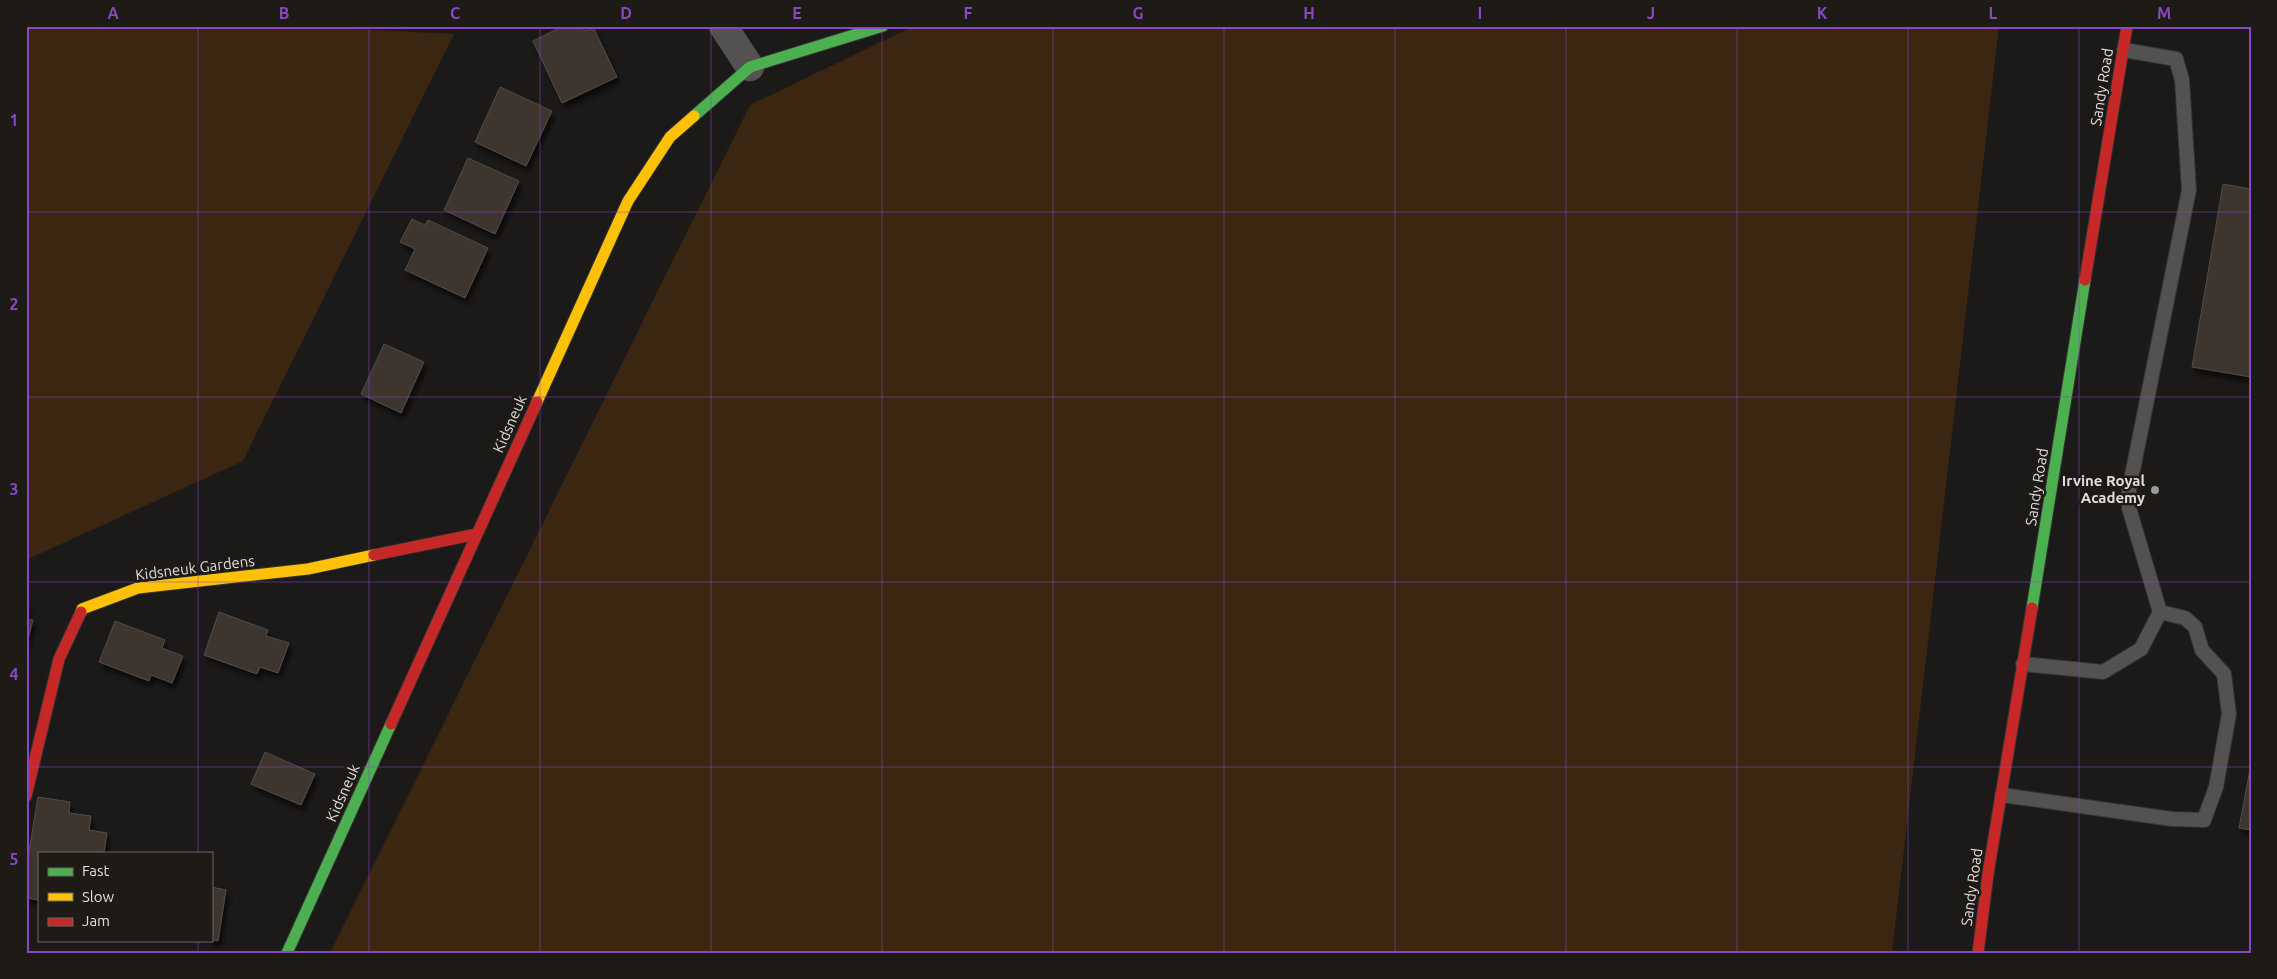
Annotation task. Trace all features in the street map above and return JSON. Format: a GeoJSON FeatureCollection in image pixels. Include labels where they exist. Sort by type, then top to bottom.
{"type":"FeatureCollection","features":[{"type":"Feature","properties":{"kind":"street"},"geometry":{"type":"LineString","coordinates":[[723,26],[750,67]]}},
{"type":"Feature","properties":{"kind":"street","name":"Kidsneuk"},"geometry":{"type":"LineString","coordinates":[[287,953],[628,200],[670,136],[750,67],[883,26]]}},
{"type":"Feature","properties":{"kind":"street","name":"Sandy Road"},"geometry":{"type":"LineString","coordinates":[[1978,953],[2023,664],[2128,26]]}},
{"type":"Feature","properties":{"kind":"street","name":"Kidsneuk Gardens"},"geometry":{"type":"LineString","coordinates":[[26,796],[59,659],[82,609],[138,588],[308,570],[477,534]]}},
{"type":"Feature","properties":{"kind":"lane"},"geometry":{"type":"LineString","coordinates":[[2023,664],[2103,672],[2141,649],[2160,612],[2129,508],[2129,490],[2189,190],[2182,80],[2176,59],[2124,50]]}},
{"type":"Feature","properties":{"kind":"lane"},"geometry":{"type":"LineString","coordinates":[[2002,795],[2172,819],[2204,820],[2216,787],[2229,714],[2224,674],[2202,650],[2195,627],[2185,618],[2160,612]]}},
{"type":"Feature","properties":{"kind":"shaded area"},"geometry":{"type":"Polygon","coordinates":[[[26,26],[294,26],[454,34],[243,461],[26,560],[26,26]]]}},
{"type":"Feature","properties":{"kind":"shaded area"},"geometry":{"type":"Polygon","coordinates":[[[914,26],[1999,26],[1892,953],[330,953],[750,105],[914,26]]]}},
{"type":"Feature","properties":{"kind":"building"},"geometry":{"type":"Polygon","coordinates":[[[563,26],[582,26],[585,31],[593,27],[617,77],[562,103],[533,41],[563,26]]]}},
{"type":"Feature","properties":{"kind":"building"},"geometry":{"type":"Polygon","coordinates":[[[500,87],[552,111],[526,166],[475,142],[500,87]]]}},
{"type":"Feature","properties":{"kind":"building"},"geometry":{"type":"Polygon","coordinates":[[[468,158],[519,181],[495,234],[444,210],[468,158]]]}},
{"type":"Feature","properties":{"kind":"building"},"geometry":{"type":"Polygon","coordinates":[[[2223,184],[2251,189],[2251,377],[2192,367],[2223,184]]]}},
{"type":"Feature","properties":{"kind":"building"},"geometry":{"type":"Polygon","coordinates":[[[412,219],[425,225],[428,220],[488,248],[465,298],[405,270],[415,249],[400,242],[412,219]]]}},
{"type":"Feature","properties":{"kind":"building"},"geometry":{"type":"Polygon","coordinates":[[[384,344],[424,362],[401,413],[361,394],[384,344]]]}},
{"type":"Feature","properties":{"kind":"building"},"geometry":{"type":"Polygon","coordinates":[[[26,605],[29,605],[26,619],[26,605]]]}},
{"type":"Feature","properties":{"kind":"building"},"geometry":{"type":"Polygon","coordinates":[[[219,612],[268,630],[266,636],[289,643],[278,673],[260,667],[257,674],[204,655],[219,612]]]}},
{"type":"Feature","properties":{"kind":"building"},"geometry":{"type":"Polygon","coordinates":[[[26,619],[33,620],[26,647],[26,619]]]}},
{"type":"Feature","properties":{"kind":"building"},"geometry":{"type":"Polygon","coordinates":[[[115,621],[165,640],[162,648],[183,656],[172,683],[151,675],[149,681],[99,662],[115,621]]]}},
{"type":"Feature","properties":{"kind":"building"},"geometry":{"type":"Polygon","coordinates":[[[265,752],[315,774],[301,805],[251,784],[265,752]]]}},
{"type":"Feature","properties":{"kind":"building"},"geometry":{"type":"Polygon","coordinates":[[[2251,764],[2251,830],[2239,828],[2251,764]]]}},
{"type":"Feature","properties":{"kind":"building"},"geometry":{"type":"Polygon","coordinates":[[[38,797],[70,802],[69,813],[91,816],[89,830],[107,833],[104,852],[38,852],[38,900],[26,898],[26,869],[38,797]]]}},
{"type":"Feature","properties":{"kind":"building"},"geometry":{"type":"Polygon","coordinates":[[[212,887],[226,890],[218,941],[212,940],[212,887]]]}},
{"type":"Feature","properties":{"kind":"traffic: fast"},"geometry":{"type":"LineString","coordinates":[[694,116],[750,67],[883,26]]}},
{"type":"Feature","properties":{"kind":"traffic: fast"},"geometry":{"type":"LineString","coordinates":[[2032,608],[2085,280]]}},
{"type":"Feature","properties":{"kind":"traffic: fast"},"geometry":{"type":"LineString","coordinates":[[287,953],[391,724]]}},
{"type":"Feature","properties":{"kind":"traffic: slow"},"geometry":{"type":"LineString","coordinates":[[537,402],[628,201],[670,137],[694,116]]}},
{"type":"Feature","properties":{"kind":"traffic: slow"},"geometry":{"type":"LineString","coordinates":[[81,612],[82,609],[138,588],[308,569],[374,555]]}},
{"type":"Feature","properties":{"kind":"traffic: jam"},"geometry":{"type":"LineString","coordinates":[[2085,280],[2127,26]]}},
{"type":"Feature","properties":{"kind":"traffic: jam"},"geometry":{"type":"LineString","coordinates":[[391,724],[537,402]]}},
{"type":"Feature","properties":{"kind":"traffic: jam"},"geometry":{"type":"LineString","coordinates":[[374,555],[477,534]]}},
{"type":"Feature","properties":{"kind":"traffic: jam"},"geometry":{"type":"LineString","coordinates":[[1978,953],[1988,874],[2032,608]]}},
{"type":"Feature","properties":{"kind":"traffic: jam"},"geometry":{"type":"LineString","coordinates":[[26,796],[59,659],[81,612]]}},
{"type":"Feature","properties":{"kind":"place","name":"Irvine Royal Academy"},"geometry":{"type":"Point","coordinates":[2155,490]}}]}
